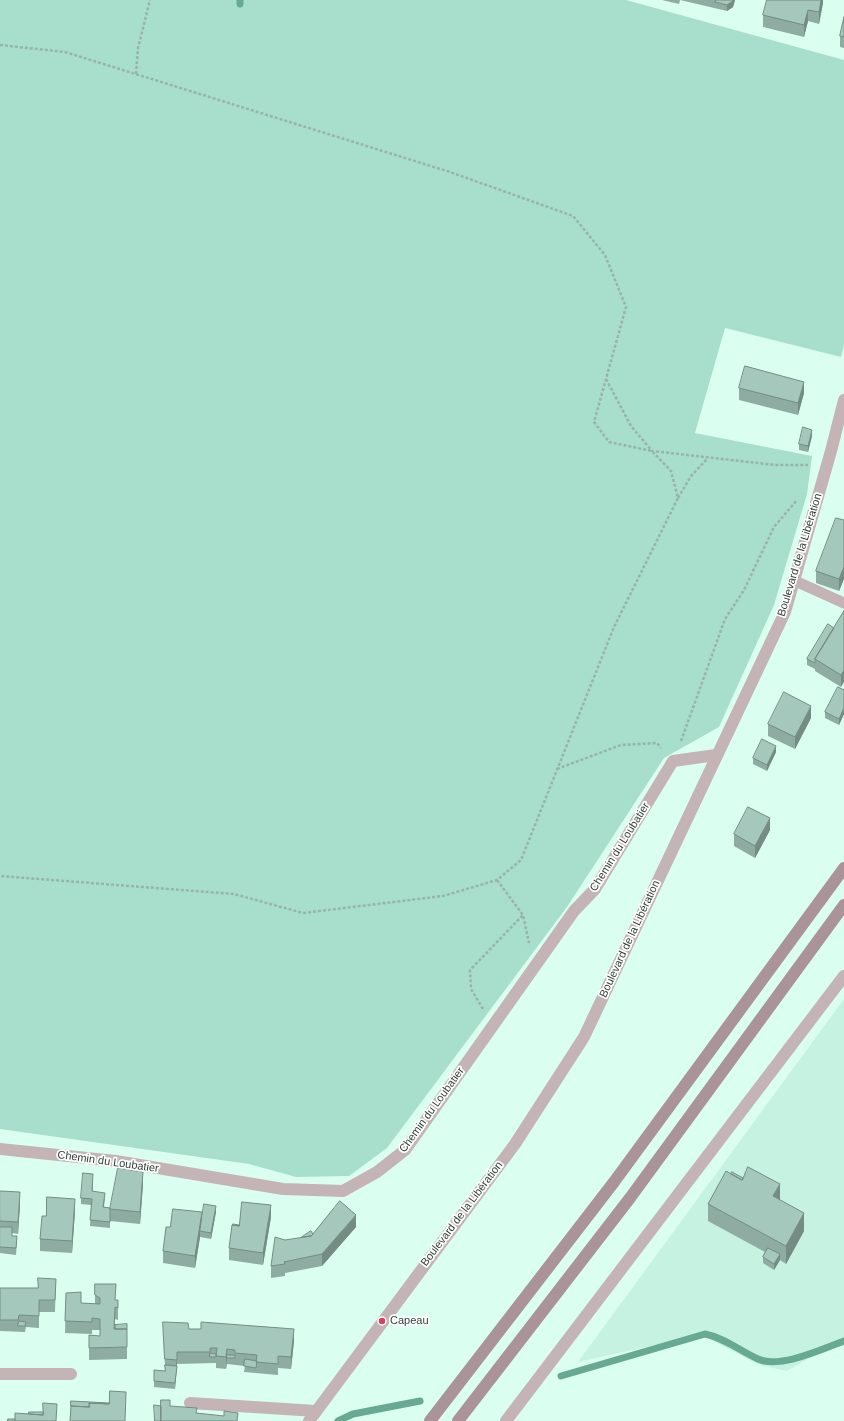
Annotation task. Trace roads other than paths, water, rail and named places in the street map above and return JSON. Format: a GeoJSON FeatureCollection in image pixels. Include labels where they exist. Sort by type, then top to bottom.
{"type":"FeatureCollection","features":[{"type":"Feature","properties":{"kind":"main road"},"geometry":{"type":"LineString","coordinates":[[430,1421],[614,1182],[844,868]]}},
{"type":"Feature","properties":{"kind":"main road"},"geometry":{"type":"LineString","coordinates":[[458,1421],[630,1198],[844,905]]}},
{"type":"Feature","properties":{"kind":"street","name":"Boulevard de la Libération"},"geometry":{"type":"LineString","coordinates":[[309,1421],[515,1144],[584,1038],[716,755],[785,612],[844,400]]}},
{"type":"Feature","properties":{"kind":"street","name":"Chemin du Loubatier"},"geometry":{"type":"LineString","coordinates":[[0,1148],[116,1161],[283,1189],[343,1191],[378,1172],[405,1150],[574,911],[595,889],[674,761],[716,755]]}},
{"type":"Feature","properties":{"kind":"street"},"geometry":{"type":"LineString","coordinates":[[506,1421],[844,976]]}},
{"type":"Feature","properties":{"kind":"street"},"geometry":{"type":"LineString","coordinates":[[0,1374],[71,1374]]}},
{"type":"Feature","properties":{"kind":"street"},"geometry":{"type":"LineString","coordinates":[[190,1403],[316,1411]]}},
{"type":"Feature","properties":{"kind":"lane"},"geometry":{"type":"LineString","coordinates":[[793,580],[844,603]]}},
{"type":"Feature","properties":{"kind":"waterway"},"geometry":{"type":"LineString","coordinates":[[561,1376],[705,1334],[719,1338],[758,1359],[778,1362],[801,1357],[844,1341]]}},
{"type":"Feature","properties":{"kind":"waterway"},"geometry":{"type":"LineString","coordinates":[[338,1421],[353,1414],[420,1401]]}},
{"type":"Feature","properties":{"kind":"place","name":"Capeau"},"geometry":{"type":"Point","coordinates":[382,1321]}}]}
